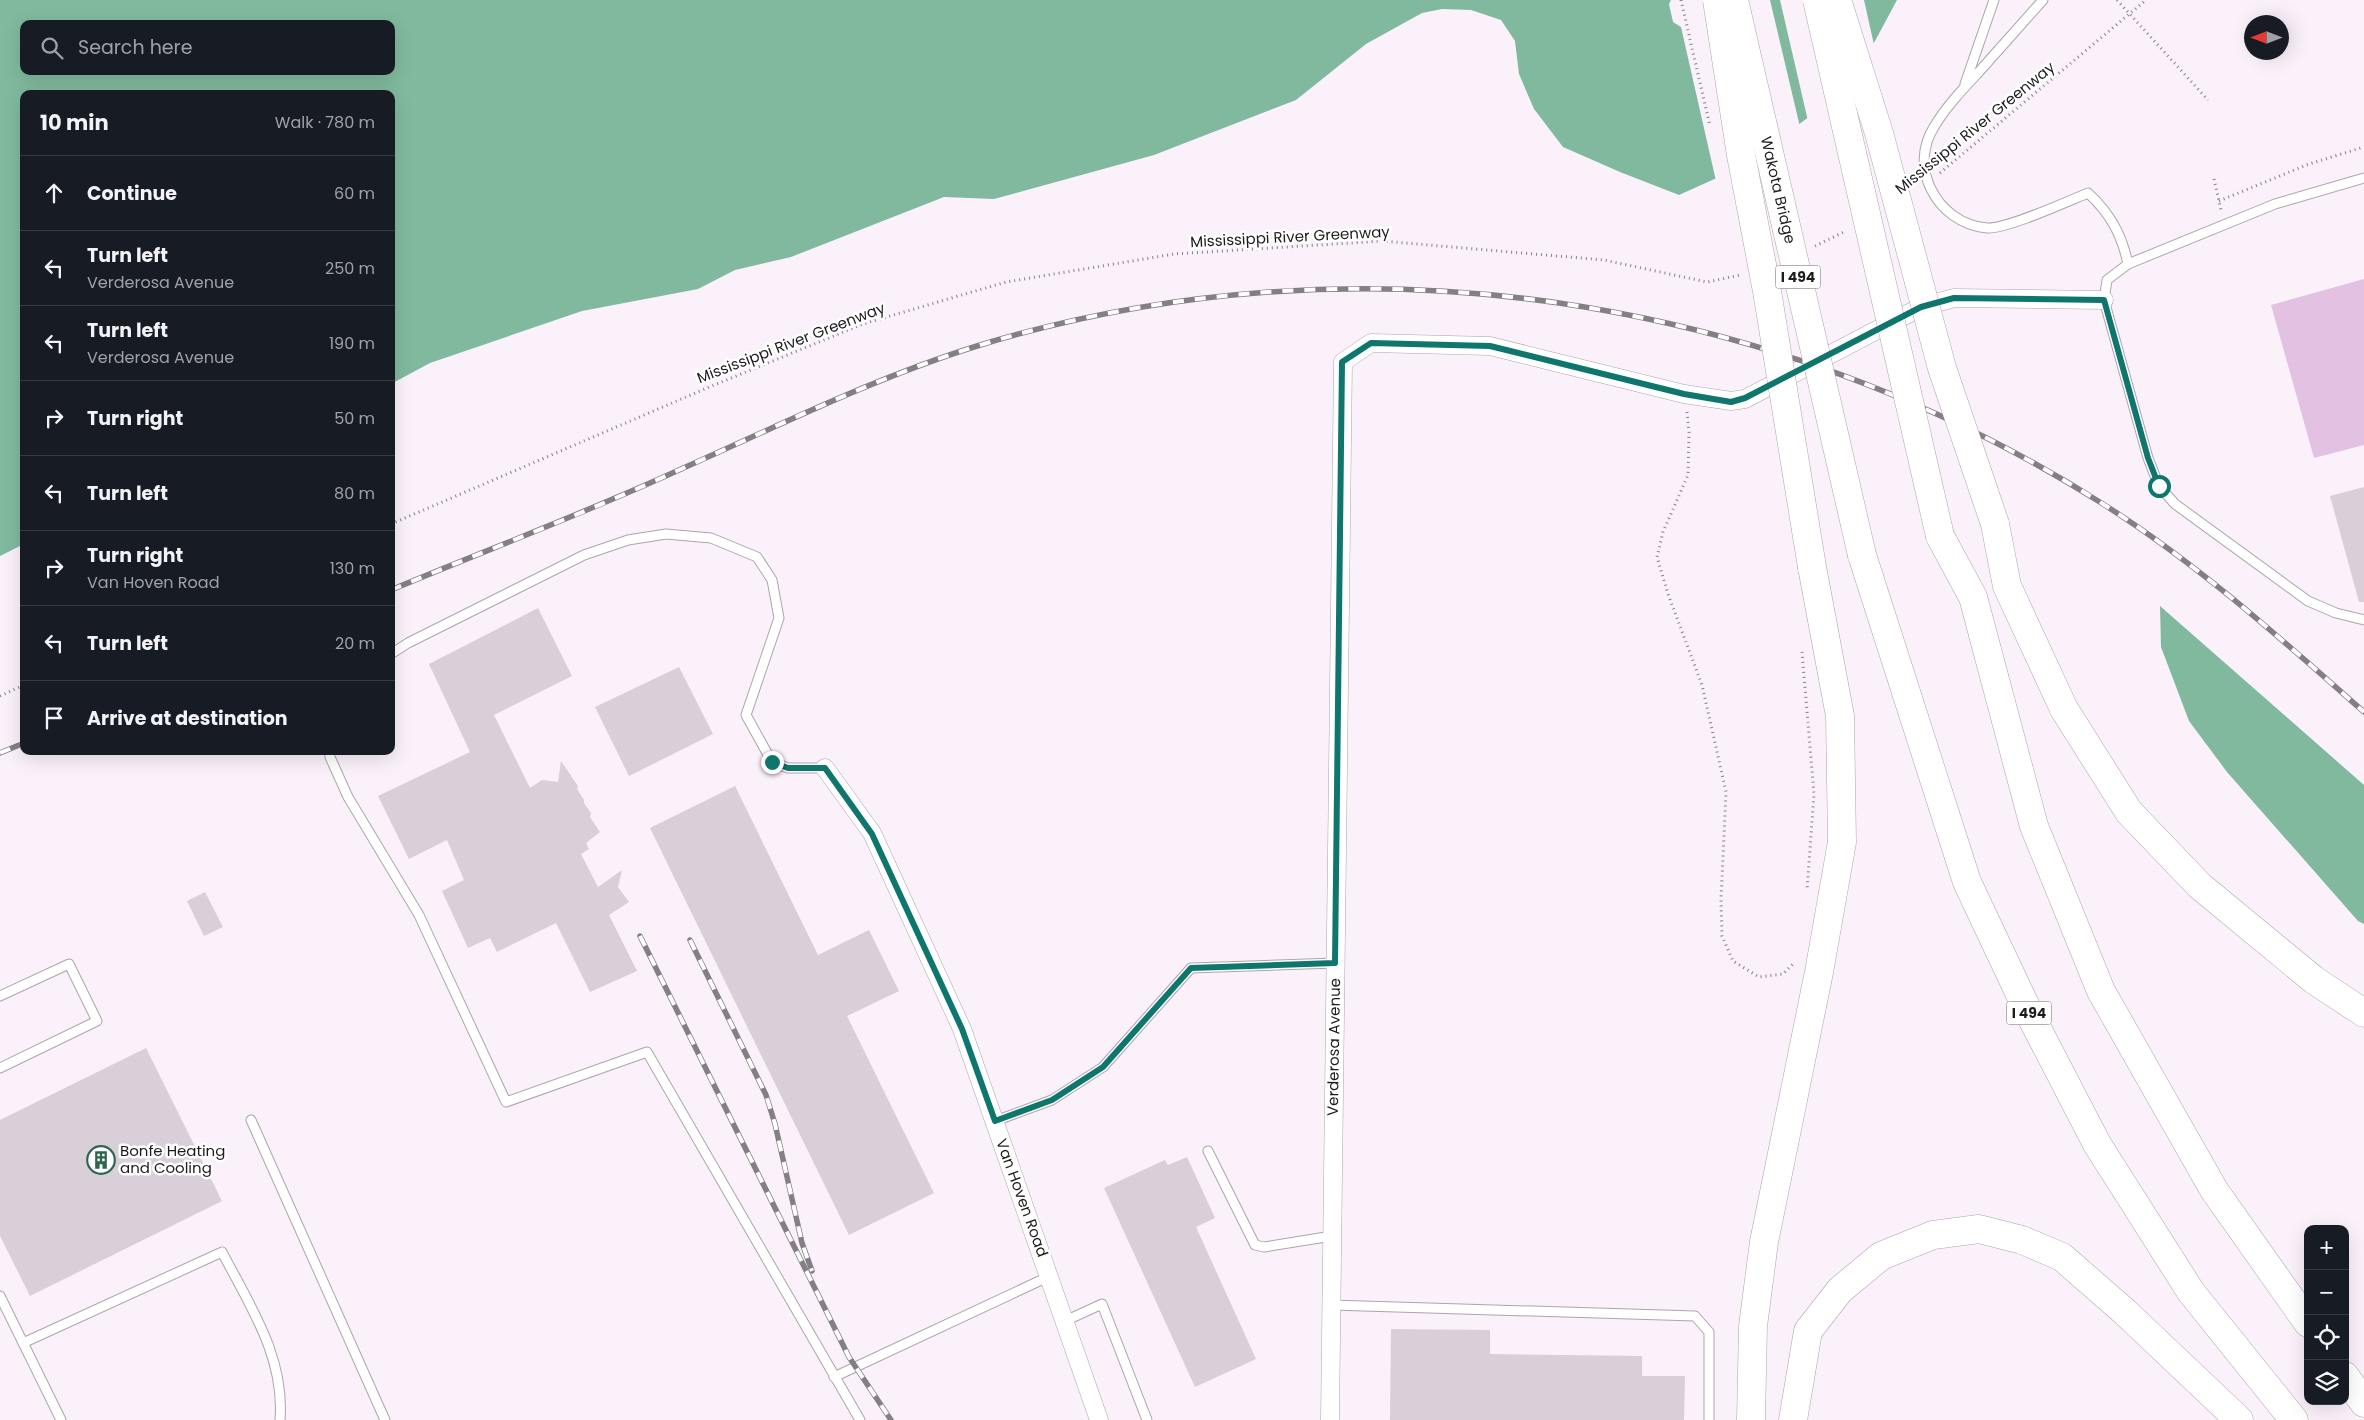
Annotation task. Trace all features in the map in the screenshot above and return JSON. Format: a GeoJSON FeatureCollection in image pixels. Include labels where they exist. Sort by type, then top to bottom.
{"type":"FeatureCollection","features":[{"type":"Feature","properties":{"kind":"highway"},"geometry":{"type":"LineString","coordinates":[[1717,0],[1741,155],[1767,291],[1812,567],[1840,716],[1842,842],[1819,972],[1762,1251],[1753,1326],[1752,1420]]}},
{"type":"Feature","properties":{"kind":"highway","name":"Wakota Bridge"},"geometry":{"type":"LineString","coordinates":[[1734,0],[1862,555],[1967,882],[2026,1007],[2097,1144],[2191,1292],[2294,1420]]}},
{"type":"Feature","properties":{"kind":"highway"},"geometry":{"type":"LineString","coordinates":[[1817,0],[1940,536],[1974,597],[2034,826],[2101,991],[2214,1190],[2304,1317]]}},
{"type":"Feature","properties":{"kind":"highway"},"geometry":{"type":"LineString","coordinates":[[1837,0],[1879,133],[1942,368],[1995,524],[2007,586],[2064,709],[2130,812],[2200,886],[2314,980],[2364,1013]]}},
{"type":"Feature","properties":{"kind":"highway"},"geometry":{"type":"LineString","coordinates":[[1793,1420],[1808,1331],[1840,1290],[1881,1256],[1933,1235],[1979,1229],[2022,1240],[2062,1257],[2125,1312],[2239,1420]]}},
{"type":"Feature","properties":{"kind":"highway"},"geometry":{"type":"LineString","coordinates":[[2349,1382],[2364,1403]]}},
{"type":"Feature","properties":{"kind":"street","name":"Verderosa Avenue"},"geometry":{"type":"LineString","coordinates":[[1330,1420],[1342,362],[1371,343],[1490,346],[1684,394],[1731,402],[1745,398],[1938,300],[1954,298],[2104,300]]}},
{"type":"Feature","properties":{"kind":"street","name":"Van Hoven Road"},"geometry":{"type":"LineString","coordinates":[[825,768],[876,842],[962,1029],[1099,1420]]}},
{"type":"Feature","properties":{"kind":"lane"},"geometry":{"type":"LineString","coordinates":[[1963,89],[1994,0]]}},
{"type":"Feature","properties":{"kind":"lane"},"geometry":{"type":"LineString","coordinates":[[2043,0],[1963,89],[1933,127],[1925,147],[1924,163],[1928,182],[1936,200],[1952,216],[1968,223],[1988,228],[2008,224],[2088,193],[2104,208],[2114,224],[2124,246],[2128,264]]}},
{"type":"Feature","properties":{"kind":"lane"},"geometry":{"type":"LineString","coordinates":[[2364,178],[2268,207],[2128,264],[2107,280],[2104,300],[2148,458],[2159,486],[2175,504],[2308,601],[2336,613],[2364,620]]}},
{"type":"Feature","properties":{"kind":"lane"},"geometry":{"type":"LineString","coordinates":[[395,651],[408,643],[584,555],[628,540],[666,534],[710,538],[757,557],[772,580],[779,618],[746,715],[772,762],[788,768],[825,768]]}},
{"type":"Feature","properties":{"kind":"lane"},"geometry":{"type":"LineString","coordinates":[[330,755],[348,797],[419,915],[506,1102],[647,1052],[860,1420]]}},
{"type":"Feature","properties":{"kind":"lane"},"geometry":{"type":"LineString","coordinates":[[995,1121],[1052,1100],[1103,1067],[1191,968],[1335,963]]}},
{"type":"Feature","properties":{"kind":"lane"},"geometry":{"type":"LineString","coordinates":[[0,996],[69,964],[97,1021],[0,1068]]}},
{"type":"Feature","properties":{"kind":"lane"},"geometry":{"type":"LineString","coordinates":[[251,1120],[385,1420]]}},
{"type":"Feature","properties":{"kind":"lane"},"geometry":{"type":"LineString","coordinates":[[1208,1151],[1255,1245],[1264,1247],[1332,1236]]}},
{"type":"Feature","properties":{"kind":"lane"},"geometry":{"type":"LineString","coordinates":[[23,1343],[222,1252],[264,1333],[277,1366],[281,1403],[280,1420]]}},
{"type":"Feature","properties":{"kind":"lane"},"geometry":{"type":"LineString","coordinates":[[834,1377],[1050,1276]]}},
{"type":"Feature","properties":{"kind":"lane"},"geometry":{"type":"LineString","coordinates":[[0,1296],[61,1420]]}},
{"type":"Feature","properties":{"kind":"lane"},"geometry":{"type":"LineString","coordinates":[[1065,1321],[1102,1304],[1147,1420]]}},
{"type":"Feature","properties":{"kind":"lane"},"geometry":{"type":"LineString","coordinates":[[1331,1305],[1694,1316],[1709,1332],[1709,1420]]}},
{"type":"Feature","properties":{"kind":"path"},"geometry":{"type":"LineString","coordinates":[[2117,0],[2208,100]]}},
{"type":"Feature","properties":{"kind":"path","name":"Mississippi River Greenway"},"geometry":{"type":"LineString","coordinates":[[1928,182],[2146,0]]}},
{"type":"Feature","properties":{"kind":"path"},"geometry":{"type":"LineString","coordinates":[[2219,201],[2310,164],[2364,147]]}},
{"type":"Feature","properties":{"kind":"path"},"geometry":{"type":"LineString","coordinates":[[1814,247],[1848,230]]}},
{"type":"Feature","properties":{"kind":"path","name":"Mississippi River Greenway"},"geometry":{"type":"LineString","coordinates":[[395,522],[707,388],[863,324],[1006,282],[1174,254],[1382,241],[1604,260],[1708,282],[1744,274]]}},
{"type":"Feature","properties":{"kind":"path"},"geometry":{"type":"LineString","coordinates":[[1684,394],[1689,432],[1688,475],[1663,532],[1657,557],[1668,594],[1702,685],[1726,792],[1721,900],[1722,936],[1732,961],[1759,976],[1783,974],[1796,962]]}},
{"type":"Feature","properties":{"kind":"path"},"geometry":{"type":"LineString","coordinates":[[1801,648],[1814,794],[1807,899]]}},
{"type":"Feature","properties":{"kind":"path"},"geometry":{"type":"LineString","coordinates":[[0,696],[20,687]]}},
{"type":"Feature","properties":{"kind":"shaded area"},"geometry":{"type":"Polygon","coordinates":[[[0,0],[1897,0],[1875,41],[1821,108],[1741,167],[1679,195],[1563,147],[1534,109],[1519,74],[1515,41],[1501,20],[1471,10],[1442,9],[1422,13],[1366,44],[1296,100],[1154,155],[994,199],[944,197],[791,257],[735,270],[698,289],[582,311],[430,363],[395,382],[395,90],[20,90],[20,546],[0,556],[0,0]]]}},
{"type":"Feature","properties":{"kind":"shaded area"},"geometry":{"type":"Polygon","coordinates":[[[2364,279],[2364,445],[2314,458],[2271,305],[2364,279]]]}},
{"type":"Feature","properties":{"kind":"shaded area"},"geometry":{"type":"Polygon","coordinates":[[[2160,606],[2364,785],[2364,924],[2358,921],[2227,772],[2189,721],[2161,647],[2160,606]]]}},
{"type":"Feature","properties":{"kind":"pier"},"geometry":{"type":"Polygon","coordinates":[[[1671,0],[1770,0],[1800,127],[1742,169],[1716,181],[1681,27],[1673,22],[1669,4],[1671,0]]]}},
{"type":"Feature","properties":{"kind":"pier"},"geometry":{"type":"Polygon","coordinates":[[[1780,0],[1864,0],[1874,45],[1823,110],[1808,121],[1780,0]]]}},
{"type":"Feature","properties":{"kind":"building"},"geometry":{"type":"Polygon","coordinates":[[[2364,487],[2364,602],[2359,602],[2330,496],[2364,487]]]}},
{"type":"Feature","properties":{"kind":"building"},"geometry":{"type":"Polygon","coordinates":[[[538,608],[572,676],[494,715],[530,788],[542,780],[558,782],[561,761],[578,786],[577,789],[591,813],[590,817],[600,832],[586,843],[589,849],[581,854],[598,887],[622,870],[618,887],[629,902],[609,915],[637,971],[590,992],[556,923],[497,952],[490,938],[468,948],[442,891],[464,880],[447,840],[409,859],[378,796],[470,752],[429,664],[538,608]]]}},
{"type":"Feature","properties":{"kind":"building"},"geometry":{"type":"Polygon","coordinates":[[[679,667],[713,734],[629,776],[595,707],[679,667]]]}},
{"type":"Feature","properties":{"kind":"building"},"geometry":{"type":"Polygon","coordinates":[[[735,786],[818,955],[869,930],[899,991],[847,1016],[934,1193],[849,1235],[650,828],[735,786]]]}},
{"type":"Feature","properties":{"kind":"building"},"geometry":{"type":"Polygon","coordinates":[[[205,892],[223,927],[204,936],[187,901],[205,892]]]}},
{"type":"Feature","properties":{"kind":"building","name":"Bonfe Heating and Cooling"},"geometry":{"type":"Polygon","coordinates":[[[146,1048],[222,1201],[30,1296],[0,1236],[0,1120],[146,1048]]]}},
{"type":"Feature","properties":{"kind":"building"},"geometry":{"type":"Polygon","coordinates":[[[1187,1157],[1215,1218],[1196,1227],[1256,1359],[1195,1387],[1104,1188],[1165,1160],[1168,1165],[1187,1157]]]}},
{"type":"Feature","properties":{"kind":"building"},"geometry":{"type":"Polygon","coordinates":[[[1391,1329],[1490,1330],[1490,1354],[1642,1356],[1642,1376],[1685,1376],[1684,1420],[1390,1420],[1391,1329]]]}},
{"type":"Feature","properties":{"kind":"railway"},"geometry":{"type":"LineString","coordinates":[[395,588],[608,501],[864,388],[977,346],[1120,311],[1266,292],[1412,290],[1557,303],[1700,331],[1840,374],[1975,432],[2103,504],[2172,551],[2238,603],[2364,712]]}},
{"type":"Feature","properties":{"kind":"railway"},"geometry":{"type":"LineString","coordinates":[[0,753],[20,745]]}},
{"type":"Feature","properties":{"kind":"railway"},"geometry":{"type":"LineString","coordinates":[[640,936],[849,1357],[891,1420]]}},
{"type":"Feature","properties":{"kind":"railway"},"geometry":{"type":"LineString","coordinates":[[690,940],[766,1095],[775,1124],[802,1243],[812,1271]]}},
{"type":"Feature","properties":{"kind":"place","name":"Bonfe Heating and Cooling"},"geometry":{"type":"Point","coordinates":[101,1160]}},
{"type":"Feature","properties":{"kind":"route"},"geometry":{"type":"LineString","coordinates":[[772,762],[788,768],[825,768],[872,834],[962,1029],[995,1121],[1052,1100],[1103,1067],[1191,968],[1335,963],[1342,362],[1371,343],[1490,346],[1684,394],[1731,402],[1745,398],[1938,300],[1954,298],[2104,300],[2148,458],[2159,486]]}}]}
